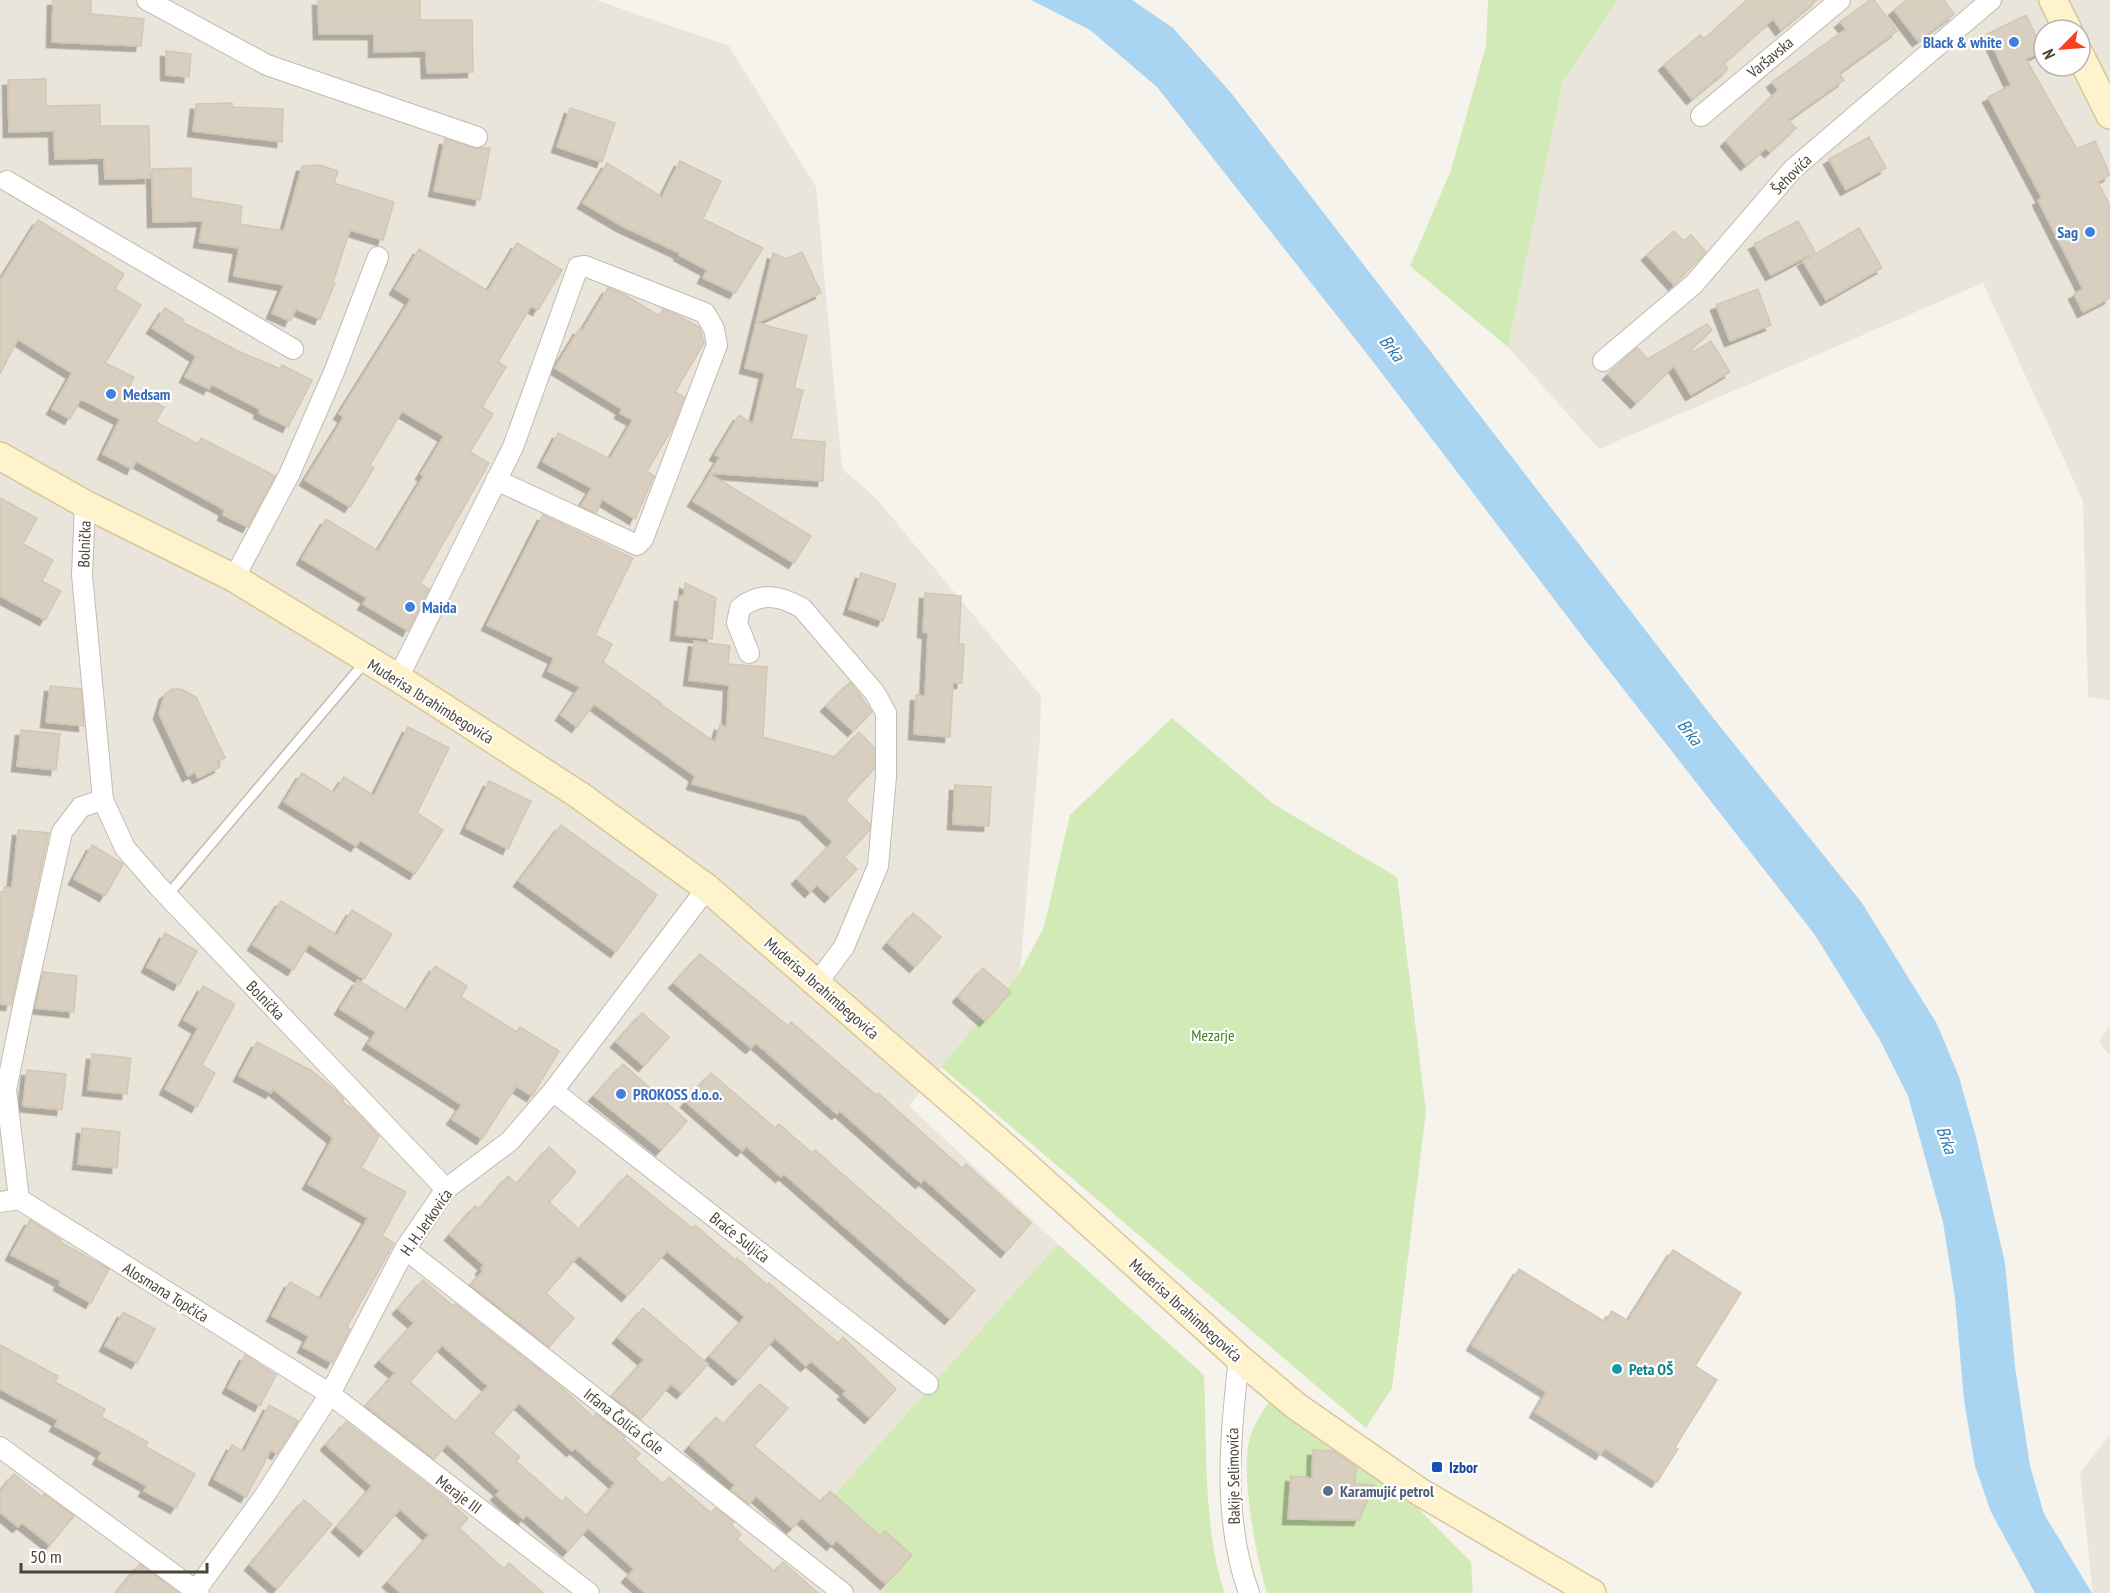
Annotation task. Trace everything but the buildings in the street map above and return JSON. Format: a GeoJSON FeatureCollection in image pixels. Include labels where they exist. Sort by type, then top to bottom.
{"type":"FeatureCollection","features":[{"type":"Feature","properties":{"kind":"main road"},"geometry":{"type":"LineString","coordinates":[[2053,0],[2062,18]]}},
{"type":"Feature","properties":{"kind":"main road"},"geometry":{"type":"LineString","coordinates":[[2092,78],[2110,115]]}},
{"type":"Feature","properties":{"kind":"main road","name":"Muderisa Ibrahimbegovića"},"geometry":{"type":"LineString","coordinates":[[0,456],[85,504],[234,578],[398,678],[579,795],[707,888],[1012,1153],[1239,1358],[1296,1406],[1420,1492],[1592,1593]]}},
{"type":"Feature","properties":{"kind":"street"},"geometry":{"type":"LineString","coordinates":[[147,0],[267,65],[477,137]]}},
{"type":"Feature","properties":{"kind":"street","name":"Varšavska"},"geometry":{"type":"LineString","coordinates":[[1701,116],[1840,0]]}},
{"type":"Feature","properties":{"kind":"street","name":"Šehovića"},"geometry":{"type":"LineString","coordinates":[[1603,361],[1694,284],[1793,169],[1991,0]]}},
{"type":"Feature","properties":{"kind":"street"},"geometry":{"type":"LineString","coordinates":[[2,185],[293,349]]}},
{"type":"Feature","properties":{"kind":"street"},"geometry":{"type":"LineString","coordinates":[[234,578],[289,475],[334,372],[378,257]]}},
{"type":"Feature","properties":{"kind":"street"},"geometry":{"type":"LineString","coordinates":[[398,678],[528,411],[578,267],[585,266],[705,313],[714,329],[717,345],[643,539],[637,545],[496,480]]}},
{"type":"Feature","properties":{"kind":"street","name":"Bolnička"},"geometry":{"type":"LineString","coordinates":[[85,504],[82,575],[103,800],[125,848],[167,896],[446,1189]]}},
{"type":"Feature","properties":{"kind":"street"},"geometry":{"type":"LineString","coordinates":[[749,653],[737,623],[740,608],[752,598],[768,596],[786,599],[802,608],[875,693],[886,713],[886,777],[878,866],[844,947],[817,983]]}},
{"type":"Feature","properties":{"kind":"street"},"geometry":{"type":"LineString","coordinates":[[9,1201],[6,1090],[62,832],[81,807],[103,800]]}},
{"type":"Feature","properties":{"kind":"street","name":"H. H. Jerkovića"},"geometry":{"type":"LineString","coordinates":[[196,1592],[265,1495],[330,1394],[405,1249],[446,1189],[510,1141],[552,1091],[707,888]]}},
{"type":"Feature","properties":{"kind":"street","name":"Braće Suljića"},"geometry":{"type":"LineString","coordinates":[[552,1091],[928,1384]]}},
{"type":"Feature","properties":{"kind":"street","name":"Alosmana Topčića"},"geometry":{"type":"LineString","coordinates":[[9,1201],[330,1394]]}},
{"type":"Feature","properties":{"kind":"street","name":"Irfana Čolića Čole"},"geometry":{"type":"LineString","coordinates":[[405,1249],[843,1593]]}},
{"type":"Feature","properties":{"kind":"street","name":"Bakije Selimovića"},"geometry":{"type":"LineString","coordinates":[[1239,1358],[1230,1430],[1234,1532],[1249,1593]]}},
{"type":"Feature","properties":{"kind":"street","name":"Meraje III"},"geometry":{"type":"LineString","coordinates":[[330,1394],[589,1593]]}},
{"type":"Feature","properties":{"kind":"street"},"geometry":{"type":"LineString","coordinates":[[0,1447],[196,1592]]}},
{"type":"Feature","properties":{"kind":"lane"},"geometry":{"type":"LineString","coordinates":[[167,896],[366,660]]}},
{"type":"Feature","properties":{"kind":"shaded area"},"geometry":{"type":"Polygon","coordinates":[[[0,0],[596,0],[729,46],[816,187],[842,469],[874,496],[1041,696],[1040,738],[1020,972],[909,1106],[1058,1244],[821,1511],[898,1574],[881,1593],[0,1593],[0,0]]]}},
{"type":"Feature","properties":{"kind":"shaded area"},"geometry":{"type":"Polygon","coordinates":[[[1618,0],[2110,0],[2110,700],[2088,697],[2083,501],[1983,283],[1599,449],[1508,347],[1563,81],[1618,0]]]}},
{"type":"Feature","properties":{"kind":"shaded area"},"geometry":{"type":"Polygon","coordinates":[[[2110,1025],[2110,1056],[2099,1042],[2110,1025]]]}},
{"type":"Feature","properties":{"kind":"shaded area"},"geometry":{"type":"Polygon","coordinates":[[[2110,1435],[2110,1593],[2093,1593],[2080,1473],[2110,1435]]]}},
{"type":"Feature","properties":{"kind":"green space"},"geometry":{"type":"Polygon","coordinates":[[[1488,0],[1618,0],[1563,81],[1508,347],[1410,266],[1451,170],[1486,46],[1488,0]]]}},
{"type":"Feature","properties":{"kind":"green space","name":"Mezarje"},"geometry":{"type":"Polygon","coordinates":[[[1172,718],[1275,805],[1397,877],[1426,1111],[1392,1388],[1366,1428],[941,1067],[1020,972],[1044,927],[1070,815],[1172,718]]]}},
{"type":"Feature","properties":{"kind":"green space"},"geometry":{"type":"Polygon","coordinates":[[[1058,1244],[1204,1375],[1209,1515],[1218,1569],[1225,1593],[881,1593],[897,1574],[820,1511],[1058,1244]]]}},
{"type":"Feature","properties":{"kind":"green space"},"geometry":{"type":"Polygon","coordinates":[[[1273,1395],[1394,1484],[1471,1562],[1473,1593],[1267,1593],[1258,1559],[1251,1517],[1247,1456],[1253,1429],[1273,1395]]]}},
{"type":"Feature","properties":{"kind":"water","name":"Brka"},"geometry":{"type":"Polygon","coordinates":[[[1031,0],[1132,0],[1173,28],[1232,94],[1710,714],[1862,903],[1937,1024],[1959,1077],[1976,1137],[2005,1263],[2015,1367],[2030,1466],[2044,1514],[2092,1593],[2035,1593],[1991,1512],[1975,1466],[1964,1400],[1955,1298],[1943,1222],[1908,1096],[1880,1040],[1815,935],[1582,636],[1371,359],[1157,87],[1090,30],[1031,0]]]}},
{"type":"Feature","properties":{"kind":"place","name":"Black & white"},"geometry":{"type":"Point","coordinates":[2014,42]}},
{"type":"Feature","properties":{"kind":"place","name":"Sag"},"geometry":{"type":"Point","coordinates":[2090,232]}},
{"type":"Feature","properties":{"kind":"place","name":"Medsam"},"geometry":{"type":"Point","coordinates":[111,394]}},
{"type":"Feature","properties":{"kind":"place","name":"Maida"},"geometry":{"type":"Point","coordinates":[410,607]}},
{"type":"Feature","properties":{"kind":"place","name":"PROKOSS d.o.o."},"geometry":{"type":"Point","coordinates":[621,1094]}},
{"type":"Feature","properties":{"kind":"place","name":"Peta OŠ"},"geometry":{"type":"Point","coordinates":[1617,1369]}},
{"type":"Feature","properties":{"kind":"place","name":"Izbor"},"geometry":{"type":"Point","coordinates":[1437,1467]}},
{"type":"Feature","properties":{"kind":"place","name":"Karamujić petrol"},"geometry":{"type":"Point","coordinates":[1328,1491]}}]}
